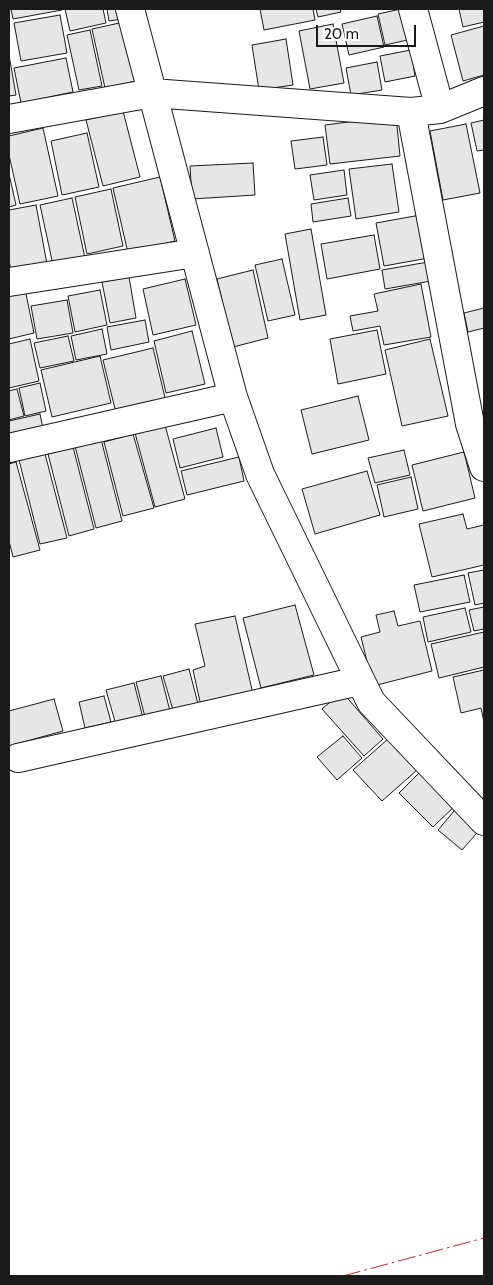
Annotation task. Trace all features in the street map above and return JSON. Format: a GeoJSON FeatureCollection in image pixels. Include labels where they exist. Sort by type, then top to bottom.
{"type":"FeatureCollection","features":[{"type":"Feature","properties":{"kind":"street"},"geometry":{"type":"LineString","coordinates":[[130,9],[233,397],[260,474],[359,681],[371,702],[484,821]]}},
{"type":"Feature","properties":{"kind":"street"},"geometry":{"type":"LineString","coordinates":[[413,9],[440,109]]}},
{"type":"Feature","properties":{"kind":"street"},"geometry":{"type":"LineString","coordinates":[[9,119],[152,93],[411,112],[440,109],[484,91]]}},
{"type":"Feature","properties":{"kind":"street"},"geometry":{"type":"LineString","coordinates":[[411,112],[470,424],[484,467]]}},
{"type":"Feature","properties":{"kind":"street"},"geometry":{"type":"LineString","coordinates":[[9,282],[194,253]]}},
{"type":"Feature","properties":{"kind":"street"},"geometry":{"type":"LineString","coordinates":[[9,448],[233,397]]}},
{"type":"Feature","properties":{"kind":"street"},"geometry":{"type":"LineString","coordinates":[[18,758],[359,681]]}},
{"type":"Feature","properties":{"kind":"building"},"geometry":{"type":"Polygon","coordinates":[[[11,9],[62,9],[62,10],[13,19],[11,9]]]}},
{"type":"Feature","properties":{"kind":"building"},"geometry":{"type":"Polygon","coordinates":[[[65,9],[103,9],[106,23],[70,31],[65,9]]]}},
{"type":"Feature","properties":{"kind":"building"},"geometry":{"type":"Polygon","coordinates":[[[107,9],[120,9],[122,19],[109,21],[107,9]]]}},
{"type":"Feature","properties":{"kind":"building"},"geometry":{"type":"Polygon","coordinates":[[[260,9],[313,9],[315,20],[264,30],[260,9]]]}},
{"type":"Feature","properties":{"kind":"building"},"geometry":{"type":"Polygon","coordinates":[[[316,9],[340,9],[341,12],[318,17],[316,9]]]}},
{"type":"Feature","properties":{"kind":"building"},"geometry":{"type":"Polygon","coordinates":[[[401,9],[412,39],[385,45],[378,14],[401,9]]]}},
{"type":"Feature","properties":{"kind":"building"},"geometry":{"type":"Polygon","coordinates":[[[459,9],[484,9],[484,22],[463,27],[459,9]]]}},
{"type":"Feature","properties":{"kind":"building"},"geometry":{"type":"Polygon","coordinates":[[[60,15],[67,53],[21,61],[14,23],[60,15]]]}},
{"type":"Feature","properties":{"kind":"building"},"geometry":{"type":"Polygon","coordinates":[[[377,16],[384,47],[349,55],[342,24],[377,16]]]}},
{"type":"Feature","properties":{"kind":"building"},"geometry":{"type":"Polygon","coordinates":[[[124,22],[136,81],[105,88],[92,29],[124,22]]]}},
{"type":"Feature","properties":{"kind":"building"},"geometry":{"type":"Polygon","coordinates":[[[333,24],[344,83],[310,89],[299,31],[333,24]]]}},
{"type":"Feature","properties":{"kind":"building"},"geometry":{"type":"Polygon","coordinates":[[[484,26],[484,75],[463,81],[451,35],[484,26]]]}},
{"type":"Feature","properties":{"kind":"building"},"geometry":{"type":"Polygon","coordinates":[[[90,30],[102,86],[79,90],[67,35],[90,30]]]}},
{"type":"Feature","properties":{"kind":"building"},"geometry":{"type":"Polygon","coordinates":[[[286,39],[293,85],[259,90],[252,45],[286,39]]]}},
{"type":"Feature","properties":{"kind":"building"},"geometry":{"type":"Polygon","coordinates":[[[411,50],[415,76],[385,82],[380,56],[411,50]]]}},
{"type":"Feature","properties":{"kind":"building"},"geometry":{"type":"Polygon","coordinates":[[[9,55],[16,95],[9,96],[9,55]]]}},
{"type":"Feature","properties":{"kind":"building"},"geometry":{"type":"Polygon","coordinates":[[[66,58],[73,92],[21,103],[14,68],[66,58]]]}},
{"type":"Feature","properties":{"kind":"building"},"geometry":{"type":"Polygon","coordinates":[[[377,62],[382,90],[351,95],[346,68],[377,62]]]}},
{"type":"Feature","properties":{"kind":"building"},"geometry":{"type":"Polygon","coordinates":[[[123,111],[140,177],[103,186],[86,120],[123,111]]]}},
{"type":"Feature","properties":{"kind":"building"},"geometry":{"type":"Polygon","coordinates":[[[396,116],[400,156],[330,164],[325,125],[396,116]]]}},
{"type":"Feature","properties":{"kind":"building"},"geometry":{"type":"Polygon","coordinates":[[[484,120],[484,150],[477,151],[471,123],[484,120]]]}},
{"type":"Feature","properties":{"kind":"building"},"geometry":{"type":"Polygon","coordinates":[[[466,124],[480,193],[443,200],[430,131],[466,124]]]}},
{"type":"Feature","properties":{"kind":"building"},"geometry":{"type":"Polygon","coordinates":[[[43,128],[58,196],[20,204],[9,155],[9,136],[43,128]]]}},
{"type":"Feature","properties":{"kind":"building"},"geometry":{"type":"Polygon","coordinates":[[[87,133],[99,187],[62,195],[51,141],[87,133]]]}},
{"type":"Feature","properties":{"kind":"building"},"geometry":{"type":"Polygon","coordinates":[[[323,137],[327,165],[295,169],[291,141],[323,137]]]}},
{"type":"Feature","properties":{"kind":"building"},"geometry":{"type":"Polygon","coordinates":[[[253,163],[255,195],[192,199],[190,166],[253,163]]]}},
{"type":"Feature","properties":{"kind":"building"},"geometry":{"type":"Polygon","coordinates":[[[392,164],[399,212],[356,219],[349,169],[392,164]]]}},
{"type":"Feature","properties":{"kind":"building"},"geometry":{"type":"Polygon","coordinates":[[[344,170],[347,195],[314,200],[310,175],[344,170]]]}},
{"type":"Feature","properties":{"kind":"building"},"geometry":{"type":"Polygon","coordinates":[[[9,174],[16,205],[9,207],[9,174]]]}},
{"type":"Feature","properties":{"kind":"building"},"geometry":{"type":"Polygon","coordinates":[[[160,177],[175,241],[128,253],[113,188],[160,177]]]}},
{"type":"Feature","properties":{"kind":"building"},"geometry":{"type":"Polygon","coordinates":[[[111,189],[123,246],[87,254],[75,197],[111,189]]]}},
{"type":"Feature","properties":{"kind":"building"},"geometry":{"type":"Polygon","coordinates":[[[72,198],[85,258],[53,265],[40,205],[72,198]]]}},
{"type":"Feature","properties":{"kind":"building"},"geometry":{"type":"Polygon","coordinates":[[[348,198],[351,216],[313,222],[311,204],[348,198]]]}},
{"type":"Feature","properties":{"kind":"building"},"geometry":{"type":"Polygon","coordinates":[[[36,205],[47,264],[11,271],[9,260],[9,210],[36,205]]]}},
{"type":"Feature","properties":{"kind":"building"},"geometry":{"type":"Polygon","coordinates":[[[426,214],[434,257],[384,266],[376,223],[426,214]]]}},
{"type":"Feature","properties":{"kind":"building"},"geometry":{"type":"Polygon","coordinates":[[[311,229],[326,315],[300,320],[285,234],[311,229]]]}},
{"type":"Feature","properties":{"kind":"building"},"geometry":{"type":"Polygon","coordinates":[[[374,235],[380,269],[327,279],[321,244],[374,235]]]}},
{"type":"Feature","properties":{"kind":"building"},"geometry":{"type":"Polygon","coordinates":[[[282,259],[295,315],[268,321],[255,265],[282,259]]]}},
{"type":"Feature","properties":{"kind":"building"},"geometry":{"type":"Polygon","coordinates":[[[434,261],[437,280],[385,289],[382,270],[434,261]]]}},
{"type":"Feature","properties":{"kind":"building"},"geometry":{"type":"Polygon","coordinates":[[[253,270],[268,338],[233,347],[217,279],[253,270]]]}},
{"type":"Feature","properties":{"kind":"building"},"geometry":{"type":"Polygon","coordinates":[[[129,277],[136,318],[110,323],[102,282],[129,277]]]}},
{"type":"Feature","properties":{"kind":"building"},"geometry":{"type":"Polygon","coordinates":[[[185,279],[196,325],[153,335],[143,289],[185,279]]]}},
{"type":"Feature","properties":{"kind":"building"},"geometry":{"type":"Polygon","coordinates":[[[421,284],[431,337],[384,345],[380,326],[353,331],[350,316],[378,311],[374,294],[421,284]]]}},
{"type":"Feature","properties":{"kind":"building"},"geometry":{"type":"Polygon","coordinates":[[[25,289],[34,333],[9,339],[9,292],[25,289]]]}},
{"type":"Feature","properties":{"kind":"building"},"geometry":{"type":"Polygon","coordinates":[[[100,290],[107,325],[75,332],[68,296],[100,290]]]}},
{"type":"Feature","properties":{"kind":"building"},"geometry":{"type":"Polygon","coordinates":[[[67,300],[73,333],[37,339],[31,306],[67,300]]]}},
{"type":"Feature","properties":{"kind":"building"},"geometry":{"type":"Polygon","coordinates":[[[484,308],[484,328],[468,332],[464,313],[484,308]]]}},
{"type":"Feature","properties":{"kind":"building"},"geometry":{"type":"Polygon","coordinates":[[[145,320],[149,342],[111,350],[107,327],[145,320]]]}},
{"type":"Feature","properties":{"kind":"building"},"geometry":{"type":"Polygon","coordinates":[[[102,329],[107,354],[76,360],[71,336],[102,329]]]}},
{"type":"Feature","properties":{"kind":"building"},"geometry":{"type":"Polygon","coordinates":[[[377,330],[386,374],[338,384],[330,339],[377,330]]]}},
{"type":"Feature","properties":{"kind":"building"},"geometry":{"type":"Polygon","coordinates":[[[192,331],[205,384],[166,393],[154,341],[192,331]]]}},
{"type":"Feature","properties":{"kind":"building"},"geometry":{"type":"Polygon","coordinates":[[[68,336],[74,361],[40,368],[34,343],[68,336]]]}},
{"type":"Feature","properties":{"kind":"building"},"geometry":{"type":"Polygon","coordinates":[[[30,339],[39,381],[9,388],[9,344],[30,339]]]}},
{"type":"Feature","properties":{"kind":"building"},"geometry":{"type":"Polygon","coordinates":[[[430,339],[448,416],[402,426],[385,350],[430,339]]]}},
{"type":"Feature","properties":{"kind":"building"},"geometry":{"type":"Polygon","coordinates":[[[153,348],[167,406],[117,417],[103,360],[153,348]]]}},
{"type":"Feature","properties":{"kind":"building"},"geometry":{"type":"Polygon","coordinates":[[[100,356],[111,403],[52,417],[41,370],[100,356]]]}},
{"type":"Feature","properties":{"kind":"building"},"geometry":{"type":"Polygon","coordinates":[[[40,383],[46,411],[25,416],[19,388],[40,383]]]}},
{"type":"Feature","properties":{"kind":"building"},"geometry":{"type":"Polygon","coordinates":[[[17,389],[24,416],[9,420],[9,391],[17,389]]]}},
{"type":"Feature","properties":{"kind":"building"},"geometry":{"type":"Polygon","coordinates":[[[358,396],[369,440],[312,454],[301,410],[358,396]]]}},
{"type":"Feature","properties":{"kind":"building"},"geometry":{"type":"Polygon","coordinates":[[[40,414],[44,433],[9,441],[9,421],[40,414]]]}},
{"type":"Feature","properties":{"kind":"building"},"geometry":{"type":"Polygon","coordinates":[[[165,425],[185,499],[155,507],[135,433],[165,425]]]}},
{"type":"Feature","properties":{"kind":"building"},"geometry":{"type":"Polygon","coordinates":[[[216,428],[223,457],[180,468],[173,439],[216,428]]]}},
{"type":"Feature","properties":{"kind":"building"},"geometry":{"type":"Polygon","coordinates":[[[133,434],[154,508],[123,516],[104,442],[133,434]]]}},
{"type":"Feature","properties":{"kind":"building"},"geometry":{"type":"Polygon","coordinates":[[[101,439],[122,521],[96,528],[75,446],[101,439]]]}},
{"type":"Feature","properties":{"kind":"building"},"geometry":{"type":"Polygon","coordinates":[[[73,447],[94,529],[69,536],[48,454],[73,447]]]}},
{"type":"Feature","properties":{"kind":"building"},"geometry":{"type":"Polygon","coordinates":[[[404,450],[410,475],[375,483],[368,458],[404,450]]]}},
{"type":"Feature","properties":{"kind":"building"},"geometry":{"type":"Polygon","coordinates":[[[464,452],[475,498],[423,511],[412,465],[464,452]]]}},
{"type":"Feature","properties":{"kind":"building"},"geometry":{"type":"Polygon","coordinates":[[[45,454],[67,538],[40,544],[19,460],[45,454]]]}},
{"type":"Feature","properties":{"kind":"building"},"geometry":{"type":"Polygon","coordinates":[[[239,457],[244,481],[187,495],[181,471],[239,457]]]}},
{"type":"Feature","properties":{"kind":"building"},"geometry":{"type":"Polygon","coordinates":[[[16,462],[40,550],[13,557],[9,541],[9,464],[16,462]]]}},
{"type":"Feature","properties":{"kind":"building"},"geometry":{"type":"Polygon","coordinates":[[[367,471],[380,515],[315,534],[302,489],[367,471]]]}},
{"type":"Feature","properties":{"kind":"building"},"geometry":{"type":"Polygon","coordinates":[[[411,477],[418,509],[384,517],[377,485],[411,477]]]}},
{"type":"Feature","properties":{"kind":"building"},"geometry":{"type":"Polygon","coordinates":[[[463,514],[467,529],[484,525],[484,565],[432,577],[419,524],[463,514]]]}},
{"type":"Feature","properties":{"kind":"building"},"geometry":{"type":"Polygon","coordinates":[[[484,570],[484,603],[475,605],[468,573],[484,570]]]}},
{"type":"Feature","properties":{"kind":"building"},"geometry":{"type":"Polygon","coordinates":[[[464,575],[470,602],[420,612],[414,585],[464,575]]]}},
{"type":"Feature","properties":{"kind":"building"},"geometry":{"type":"Polygon","coordinates":[[[295,605],[314,675],[261,688],[243,618],[295,605]]]}},
{"type":"Feature","properties":{"kind":"building"},"geometry":{"type":"Polygon","coordinates":[[[484,607],[484,629],[474,631],[469,610],[484,607]]]}},
{"type":"Feature","properties":{"kind":"building"},"geometry":{"type":"Polygon","coordinates":[[[465,608],[471,632],[428,642],[423,617],[465,608]]]}},
{"type":"Feature","properties":{"kind":"building"},"geometry":{"type":"Polygon","coordinates":[[[394,611],[398,626],[420,621],[432,671],[373,686],[361,637],[380,632],[376,615],[394,611]]]}},
{"type":"Feature","properties":{"kind":"building"},"geometry":{"type":"Polygon","coordinates":[[[235,616],[253,694],[201,706],[193,670],[205,666],[195,624],[235,616]]]}},
{"type":"Feature","properties":{"kind":"building"},"geometry":{"type":"Polygon","coordinates":[[[484,632],[484,667],[439,678],[431,644],[484,632]]]}},
{"type":"Feature","properties":{"kind":"building"},"geometry":{"type":"Polygon","coordinates":[[[189,669],[198,704],[173,710],[163,676],[189,669]]]}},
{"type":"Feature","properties":{"kind":"building"},"geometry":{"type":"Polygon","coordinates":[[[484,670],[484,722],[481,708],[461,713],[453,677],[484,670]]]}},
{"type":"Feature","properties":{"kind":"building"},"geometry":{"type":"Polygon","coordinates":[[[161,676],[170,711],[145,717],[136,682],[161,676]]]}},
{"type":"Feature","properties":{"kind":"building"},"geometry":{"type":"Polygon","coordinates":[[[134,683],[143,718],[116,725],[106,690],[134,683]]]}},
{"type":"Feature","properties":{"kind":"building"},"geometry":{"type":"Polygon","coordinates":[[[342,692],[383,739],[364,756],[322,709],[342,692]]]}},
{"type":"Feature","properties":{"kind":"building"},"geometry":{"type":"Polygon","coordinates":[[[104,696],[111,722],[85,728],[79,702],[104,696]]]}},
{"type":"Feature","properties":{"kind":"building"},"geometry":{"type":"Polygon","coordinates":[[[54,699],[63,731],[9,746],[9,711],[54,699]]]}},
{"type":"Feature","properties":{"kind":"building"},"geometry":{"type":"Polygon","coordinates":[[[343,736],[362,758],[337,780],[317,757],[343,736]]]}},
{"type":"Feature","properties":{"kind":"building"},"geometry":{"type":"Polygon","coordinates":[[[388,739],[417,770],[382,801],[353,770],[388,739]]]}},
{"type":"Feature","properties":{"kind":"building"},"geometry":{"type":"Polygon","coordinates":[[[427,765],[461,800],[433,827],[399,793],[427,765]]]}},
{"type":"Feature","properties":{"kind":"building"},"geometry":{"type":"Polygon","coordinates":[[[460,804],[484,825],[462,850],[438,830],[460,804]]]}},
{"type":"Feature","properties":{"kind":"power"},"geometry":{"type":"LineString","coordinates":[[343,1276],[484,1238]]}}]}
